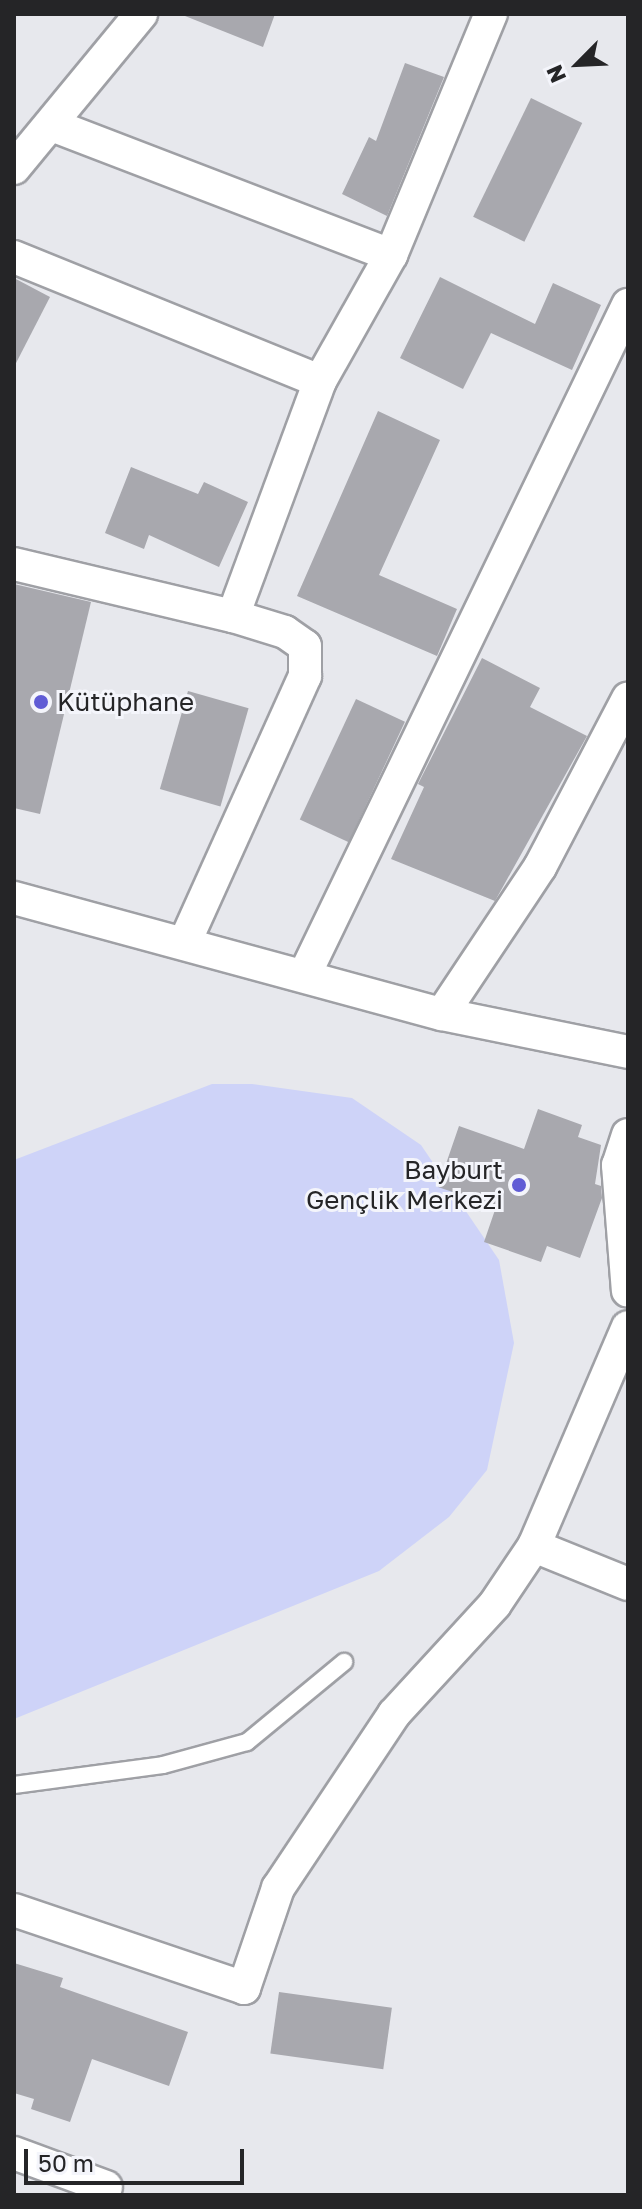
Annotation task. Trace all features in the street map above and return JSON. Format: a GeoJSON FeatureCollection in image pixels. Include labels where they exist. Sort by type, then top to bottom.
{"type":"FeatureCollection","features":[{"type":"Feature","properties":{"kind":"street"},"geometry":{"type":"LineString","coordinates":[[17,158],[52,125],[141,14]]}},
{"type":"Feature","properties":{"kind":"street"},"geometry":{"type":"LineString","coordinates":[[233,616],[320,381],[391,255],[491,14]]}},
{"type":"Feature","properties":{"kind":"street"},"geometry":{"type":"LineString","coordinates":[[52,125],[391,255]]}},
{"type":"Feature","properties":{"kind":"street"},"geometry":{"type":"LineString","coordinates":[[14,257],[320,381]]}},
{"type":"Feature","properties":{"kind":"street"},"geometry":{"type":"LineString","coordinates":[[305,974],[628,305]]}},
{"type":"Feature","properties":{"kind":"street"},"geometry":{"type":"LineString","coordinates":[[14,564],[233,616],[285,632],[305,646],[305,676],[185,942]]}},
{"type":"Feature","properties":{"kind":"street"},"geometry":{"type":"LineString","coordinates":[[442,1014],[540,867],[628,699]]}},
{"type":"Feature","properties":{"kind":"street"},"geometry":{"type":"LineString","coordinates":[[14,898],[305,974],[442,1014],[628,1052]]}},
{"type":"Feature","properties":{"kind":"street"},"geometry":{"type":"LineString","coordinates":[[628,1135],[618,1165],[628,1291]]}},
{"type":"Feature","properties":{"kind":"street"},"geometry":{"type":"LineString","coordinates":[[14,1910],[244,1988],[287,1875],[394,1714],[495,1604],[534,1546],[628,1327]]}},
{"type":"Feature","properties":{"kind":"street"},"geometry":{"type":"LineString","coordinates":[[534,1546],[628,1584]]}},
{"type":"Feature","properties":{"kind":"street"},"geometry":{"type":"LineString","coordinates":[[14,2153],[106,2187]]}},
{"type":"Feature","properties":{"kind":"lane"},"geometry":{"type":"LineString","coordinates":[[14,1785],[163,1765],[247,1742],[344,1662]]}},
{"type":"Feature","properties":{"kind":"shaded area"},"geometry":{"type":"Polygon","coordinates":[[[212,1084],[252,1084],[352,1098],[421,1145],[499,1260],[514,1343],[487,1470],[449,1517],[379,1571],[14,1719],[14,1160],[212,1084]]]}},
{"type":"Feature","properties":{"kind":"building"},"geometry":{"type":"Polygon","coordinates":[[[180,14],[275,14],[263,47],[180,14]]]}},
{"type":"Feature","properties":{"kind":"building"},"geometry":{"type":"Polygon","coordinates":[[[405,63],[444,77],[387,216],[342,194],[369,137],[376,141],[405,63]]]}},
{"type":"Feature","properties":{"kind":"building"},"geometry":{"type":"Polygon","coordinates":[[[531,98],[582,123],[524,242],[473,217],[531,98]]]}},
{"type":"Feature","properties":{"kind":"building"},"geometry":{"type":"Polygon","coordinates":[[[440,277],[535,324],[553,283],[601,305],[572,370],[491,333],[463,389],[400,358],[440,277]]]}},
{"type":"Feature","properties":{"kind":"building"},"geometry":{"type":"Polygon","coordinates":[[[14,278],[50,297],[14,367],[14,278]]]}},
{"type":"Feature","properties":{"kind":"building"},"geometry":{"type":"Polygon","coordinates":[[[378,411],[440,440],[379,575],[457,609],[437,656],[297,596],[378,411]]]}},
{"type":"Feature","properties":{"kind":"building"},"geometry":{"type":"Polygon","coordinates":[[[131,467],[198,494],[204,482],[248,502],[219,567],[149,535],[144,549],[105,533],[131,467]]]}},
{"type":"Feature","properties":{"kind":"building","name":"Kütüphane"},"geometry":{"type":"Polygon","coordinates":[[[14,584],[91,602],[40,814],[14,808],[14,584]]]}},
{"type":"Feature","properties":{"kind":"building"},"geometry":{"type":"Polygon","coordinates":[[[482,658],[540,688],[530,707],[587,736],[495,901],[391,859],[424,787],[418,784],[482,658]]]}},
{"type":"Feature","properties":{"kind":"building"},"geometry":{"type":"Polygon","coordinates":[[[188,691],[249,708],[220,806],[160,789],[188,691]]]}},
{"type":"Feature","properties":{"kind":"building"},"geometry":{"type":"Polygon","coordinates":[[[356,699],[405,722],[349,842],[300,820],[356,699]]]}},
{"type":"Feature","properties":{"kind":"building","name":"Bayburt Gençlik Merkezi"},"geometry":{"type":"Polygon","coordinates":[[[538,1109],[582,1125],[578,1137],[601,1145],[595,1184],[601,1186],[602,1198],[580,1258],[547,1246],[541,1262],[484,1242],[496,1207],[438,1187],[459,1126],[524,1149],[538,1109]]]}},
{"type":"Feature","properties":{"kind":"building"},"geometry":{"type":"Polygon","coordinates":[[[14,1963],[63,1978],[60,1987],[188,2032],[169,2086],[92,2059],[70,2122],[31,2109],[34,2099],[14,2093],[14,1963]]]}},
{"type":"Feature","properties":{"kind":"building"},"geometry":{"type":"Polygon","coordinates":[[[279,1992],[392,2008],[383,2069],[270,2053],[279,1992]]]}},
{"type":"Feature","properties":{"kind":"place","name":"Kütüphane"},"geometry":{"type":"Point","coordinates":[41,702]}},
{"type":"Feature","properties":{"kind":"place","name":"Bayburt Gençlik Merkezi"},"geometry":{"type":"Point","coordinates":[519,1185]}}]}
